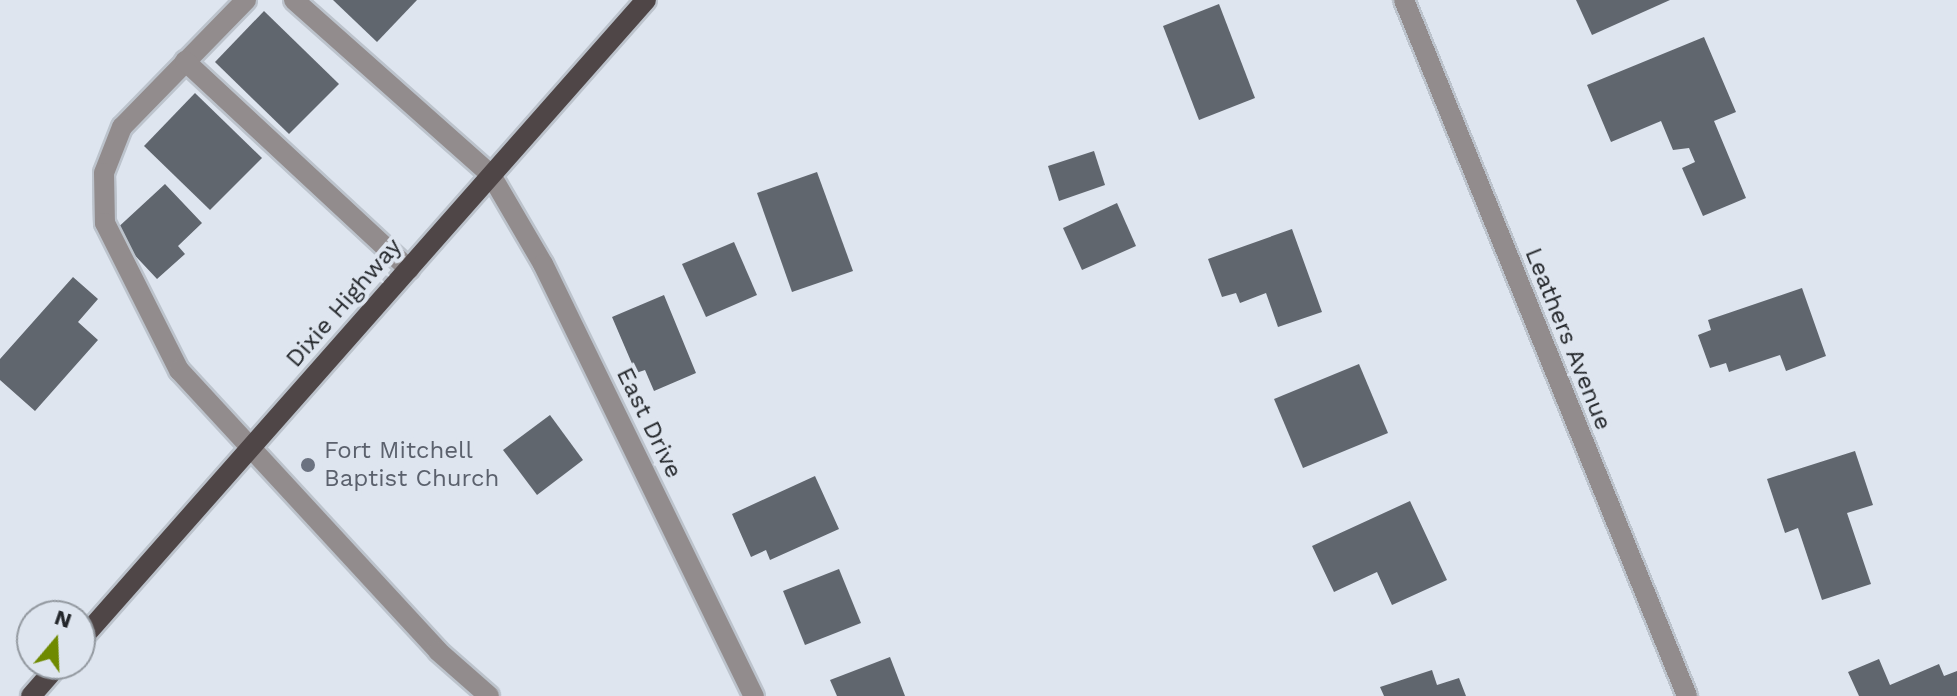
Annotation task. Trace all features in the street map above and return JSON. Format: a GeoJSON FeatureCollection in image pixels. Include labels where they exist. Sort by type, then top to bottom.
{"type":"FeatureCollection","features":[{"type":"Feature","properties":{"kind":"main road","name":"Dixie Highway"},"geometry":{"type":"LineString","coordinates":[[96,623],[646,0]]}},
{"type":"Feature","properties":{"kind":"main road"},"geometry":{"type":"LineString","coordinates":[[31,696],[45,680]]}},
{"type":"Feature","properties":{"kind":"street"},"geometry":{"type":"LineString","coordinates":[[246,0],[122,127],[109,151],[105,223],[179,370],[438,651],[489,696]]}},
{"type":"Feature","properties":{"kind":"street","name":"East Drive"},"geometry":{"type":"LineString","coordinates":[[294,0],[491,175],[543,264],[754,696]]}},
{"type":"Feature","properties":{"kind":"street","name":"Leathers Avenue"},"geometry":{"type":"LineString","coordinates":[[1404,0],[1687,696]]}},
{"type":"Feature","properties":{"kind":"street"},"geometry":{"type":"LineString","coordinates":[[185,61],[409,269]]}},
{"type":"Feature","properties":{"kind":"building"},"geometry":{"type":"Polygon","coordinates":[[[333,0],[417,0],[377,42],[333,0]]]}},
{"type":"Feature","properties":{"kind":"building"},"geometry":{"type":"Polygon","coordinates":[[[1576,0],[1670,0],[1592,35],[1576,0]]]}},
{"type":"Feature","properties":{"kind":"building"},"geometry":{"type":"Polygon","coordinates":[[[1219,4],[1255,98],[1199,120],[1163,26],[1219,4]]]}},
{"type":"Feature","properties":{"kind":"building"},"geometry":{"type":"Polygon","coordinates":[[[264,11],[339,84],[289,134],[215,62],[264,11]]]}},
{"type":"Feature","properties":{"kind":"building"},"geometry":{"type":"Polygon","coordinates":[[[1704,37],[1736,112],[1714,121],[1746,198],[1703,216],[1682,168],[1695,162],[1689,148],[1673,150],[1661,121],[1611,142],[1587,85],[1704,37]]]}},
{"type":"Feature","properties":{"kind":"building"},"geometry":{"type":"Polygon","coordinates":[[[195,93],[262,158],[210,210],[144,146],[195,93]]]}},
{"type":"Feature","properties":{"kind":"building"},"geometry":{"type":"Polygon","coordinates":[[[1094,151],[1105,185],[1059,201],[1048,166],[1094,151]]]}},
{"type":"Feature","properties":{"kind":"building"},"geometry":{"type":"Polygon","coordinates":[[[817,172],[853,271],[792,292],[757,193],[817,172]]]}},
{"type":"Feature","properties":{"kind":"building"},"geometry":{"type":"Polygon","coordinates":[[[165,184],[202,223],[178,246],[185,254],[157,279],[113,232],[165,184]]]}},
{"type":"Feature","properties":{"kind":"building"},"geometry":{"type":"Polygon","coordinates":[[[1117,203],[1136,246],[1082,270],[1063,228],[1117,203]]]}},
{"type":"Feature","properties":{"kind":"building"},"geometry":{"type":"Polygon","coordinates":[[[1292,229],[1322,312],[1278,327],[1266,293],[1240,303],[1236,293],[1222,297],[1208,259],[1292,229]]]}},
{"type":"Feature","properties":{"kind":"building"},"geometry":{"type":"Polygon","coordinates":[[[734,242],[757,295],[706,317],[682,264],[734,242]]]}},
{"type":"Feature","properties":{"kind":"building"},"geometry":{"type":"Polygon","coordinates":[[[73,277],[98,299],[78,322],[98,340],[35,411],[0,380],[0,359],[73,277]]]}},
{"type":"Feature","properties":{"kind":"building"},"geometry":{"type":"Polygon","coordinates":[[[1802,288],[1826,356],[1786,371],[1780,355],[1729,372],[1726,363],[1710,368],[1698,335],[1711,330],[1708,320],[1802,288]]]}},
{"type":"Feature","properties":{"kind":"building"},"geometry":{"type":"Polygon","coordinates":[[[664,295],[696,373],[654,391],[645,370],[636,373],[612,317],[664,295]]]}},
{"type":"Feature","properties":{"kind":"building"},"geometry":{"type":"Polygon","coordinates":[[[1359,364],[1388,433],[1303,468],[1274,399],[1359,364]]]}},
{"type":"Feature","properties":{"kind":"building"},"geometry":{"type":"Polygon","coordinates":[[[550,415],[583,460],[537,495],[503,450],[550,415]]]}},
{"type":"Feature","properties":{"kind":"building"},"geometry":{"type":"Polygon","coordinates":[[[1855,451],[1873,505],[1847,513],[1871,584],[1822,600],[1798,528],[1785,533],[1767,479],[1855,451]]]}},
{"type":"Feature","properties":{"kind":"building"},"geometry":{"type":"Polygon","coordinates":[[[815,476],[839,529],[770,560],[766,550],[751,557],[732,514],[815,476]]]}},
{"type":"Feature","properties":{"kind":"building"},"geometry":{"type":"Polygon","coordinates":[[[1410,501],[1447,580],[1392,605],[1377,572],[1334,592],[1312,546],[1410,501]]]}},
{"type":"Feature","properties":{"kind":"building"},"geometry":{"type":"Polygon","coordinates":[[[839,569],[861,623],[805,645],[783,591],[839,569]]]}},
{"type":"Feature","properties":{"kind":"building"},"geometry":{"type":"Polygon","coordinates":[[[890,657],[905,696],[837,696],[830,680],[890,657]]]}},
{"type":"Feature","properties":{"kind":"building"},"geometry":{"type":"Polygon","coordinates":[[[1879,659],[1890,685],[1939,664],[1944,676],[1957,671],[1957,696],[1859,696],[1848,672],[1879,659]]]}},
{"type":"Feature","properties":{"kind":"building"},"geometry":{"type":"Polygon","coordinates":[[[1432,670],[1437,685],[1459,678],[1466,696],[1384,696],[1380,687],[1432,670]]]}},
{"type":"Feature","properties":{"kind":"place","name":"Fort Mitchell Baptist Church"},"geometry":{"type":"Point","coordinates":[308,465]}}]}
